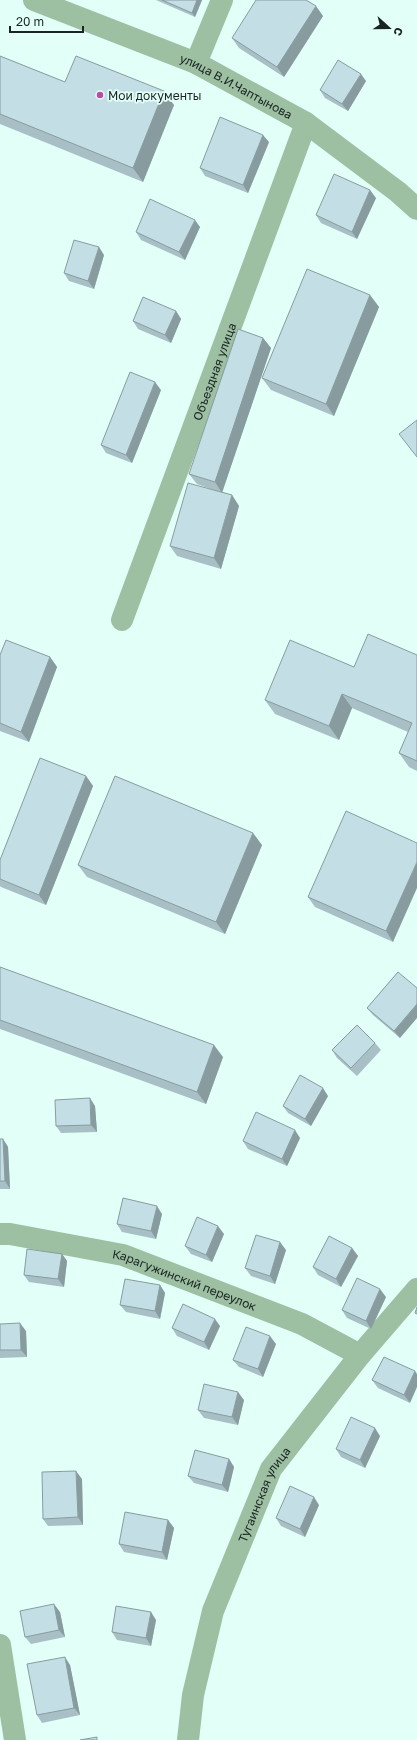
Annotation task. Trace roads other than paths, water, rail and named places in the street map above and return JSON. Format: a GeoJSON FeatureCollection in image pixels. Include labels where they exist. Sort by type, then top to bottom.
{"type":"FeatureCollection","features":[{"type":"Feature","properties":{"kind":"street","name":"улица В.И.Чаптынова"},"geometry":{"type":"LineString","coordinates":[[34,0],[196,63],[306,123],[398,192],[417,210]]}},
{"type":"Feature","properties":{"kind":"street"},"geometry":{"type":"LineString","coordinates":[[196,63],[222,0]]}},
{"type":"Feature","properties":{"kind":"street","name":"Объездная улица"},"geometry":{"type":"LineString","coordinates":[[122,620],[306,123]]}},
{"type":"Feature","properties":{"kind":"street","name":"Карагужинский переулок"},"geometry":{"type":"LineString","coordinates":[[0,1234],[10,1234],[123,1255],[302,1324],[360,1355]]}},
{"type":"Feature","properties":{"kind":"street","name":"Тугаинская улица"},"geometry":{"type":"LineString","coordinates":[[188,1740],[193,1695],[213,1611],[271,1469],[360,1355],[417,1289]]}},
{"type":"Feature","properties":{"kind":"street"},"geometry":{"type":"LineString","coordinates":[[0,1645],[15,1740]]}},
{"type":"Feature","properties":{"kind":"place","name":"Мои документы"},"geometry":{"type":"Point","coordinates":[100,95]}}]}
